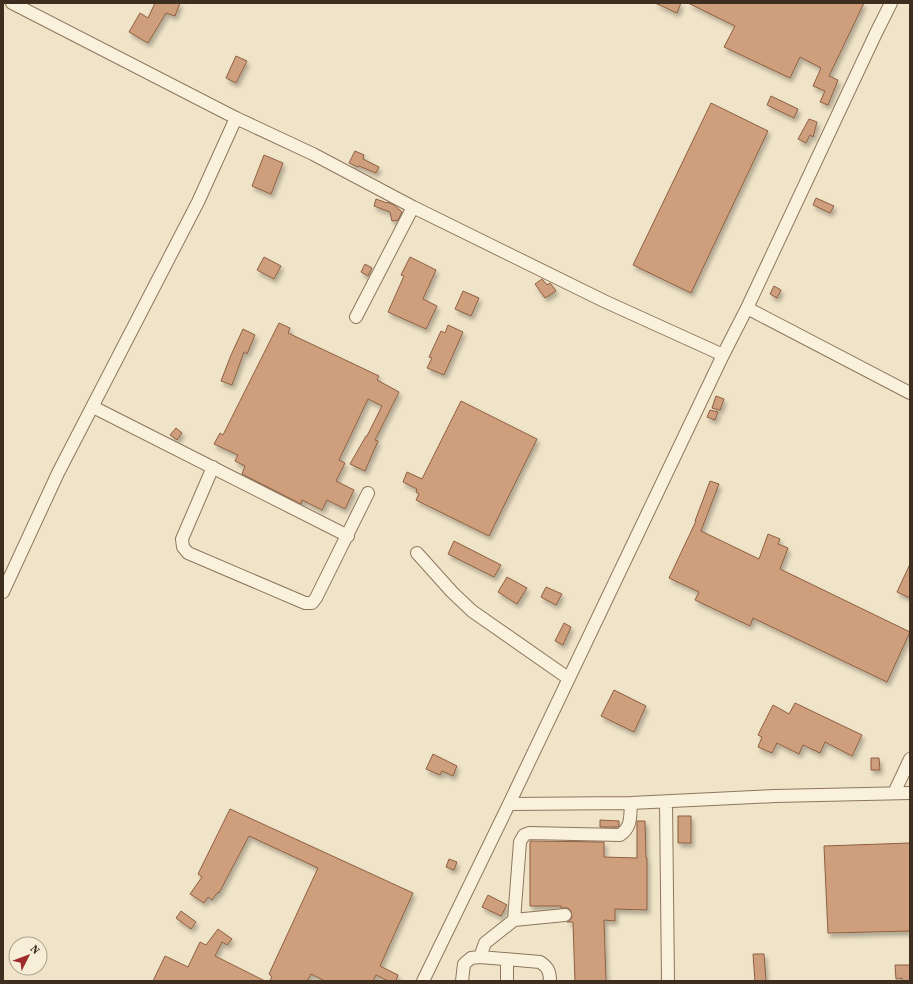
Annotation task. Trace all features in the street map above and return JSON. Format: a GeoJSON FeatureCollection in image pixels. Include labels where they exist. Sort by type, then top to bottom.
{"type":"FeatureCollection","features":[{"type":"Feature","properties":{"kind":"street"},"geometry":{"type":"LineString","coordinates":[[12,3],[236,118],[313,154],[413,207],[604,301],[723,355]]}},
{"type":"Feature","properties":{"kind":"street"},"geometry":{"type":"LineString","coordinates":[[423,981],[723,355],[748,308],[891,3]]}},
{"type":"Feature","properties":{"kind":"street"},"geometry":{"type":"LineString","coordinates":[[3,592],[58,473],[198,202],[236,118]]}},
{"type":"Feature","properties":{"kind":"street"},"geometry":{"type":"LineString","coordinates":[[356,318],[413,207]]}},
{"type":"Feature","properties":{"kind":"street"},"geometry":{"type":"LineString","coordinates":[[748,308],[910,393]]}},
{"type":"Feature","properties":{"kind":"street"},"geometry":{"type":"LineString","coordinates":[[93,407],[348,536]]}},
{"type":"Feature","properties":{"kind":"street"},"geometry":{"type":"LineString","coordinates":[[213,467],[182,539],[183,547],[188,553],[305,603],[312,602],[316,598],[368,493]]}},
{"type":"Feature","properties":{"kind":"street"},"geometry":{"type":"LineString","coordinates":[[417,553],[452,592],[472,611],[568,678]]}},
{"type":"Feature","properties":{"kind":"street"},"geometry":{"type":"LineString","coordinates":[[894,793],[910,759]]}},
{"type":"Feature","properties":{"kind":"street"},"geometry":{"type":"LineString","coordinates":[[509,804],[631,803],[776,796],[910,793]]}},
{"type":"Feature","properties":{"kind":"street"},"geometry":{"type":"LineString","coordinates":[[666,802],[668,981]]}},
{"type":"Feature","properties":{"kind":"street"},"geometry":{"type":"LineString","coordinates":[[514,920],[520,842],[524,835],[620,835],[626,831],[629,826],[631,803]]}},
{"type":"Feature","properties":{"kind":"street"},"geometry":{"type":"LineString","coordinates":[[480,957],[485,943],[514,920],[564,915]]}},
{"type":"Feature","properties":{"kind":"street"},"geometry":{"type":"LineString","coordinates":[[462,981],[464,964],[471,958],[480,957],[540,962],[548,968],[550,973],[550,981]]}},
{"type":"Feature","properties":{"kind":"street"},"geometry":{"type":"LineString","coordinates":[[507,959],[507,981]]}},
{"type":"Feature","properties":{"kind":"building"},"geometry":{"type":"Polygon","coordinates":[[[155,3],[180,3],[175,16],[166,13],[148,43],[129,32],[140,13],[148,18],[155,3]]]}},
{"type":"Feature","properties":{"kind":"building"},"geometry":{"type":"Polygon","coordinates":[[[655,3],[681,3],[677,13],[655,3]]]}},
{"type":"Feature","properties":{"kind":"building"},"geometry":{"type":"Polygon","coordinates":[[[688,3],[864,3],[829,76],[838,80],[828,105],[820,102],[825,91],[813,86],[821,68],[800,57],[790,78],[724,47],[735,26],[688,3]]]}},
{"type":"Feature","properties":{"kind":"building"},"geometry":{"type":"Polygon","coordinates":[[[236,56],[247,61],[236,83],[226,78],[236,56]]]}},
{"type":"Feature","properties":{"kind":"building"},"geometry":{"type":"Polygon","coordinates":[[[771,96],[798,109],[794,118],[767,105],[771,96]]]}},
{"type":"Feature","properties":{"kind":"building"},"geometry":{"type":"Polygon","coordinates":[[[711,103],[768,131],[691,293],[633,265],[711,103]]]}},
{"type":"Feature","properties":{"kind":"building"},"geometry":{"type":"Polygon","coordinates":[[[809,119],[817,122],[813,137],[810,135],[806,143],[798,139],[809,119]]]}},
{"type":"Feature","properties":{"kind":"building"},"geometry":{"type":"Polygon","coordinates":[[[355,151],[364,155],[363,159],[379,167],[376,173],[349,163],[355,151]]]}},
{"type":"Feature","properties":{"kind":"building"},"geometry":{"type":"Polygon","coordinates":[[[264,155],[283,163],[271,194],[252,186],[264,155]]]}},
{"type":"Feature","properties":{"kind":"building"},"geometry":{"type":"Polygon","coordinates":[[[816,198],[834,206],[830,213],[813,205],[816,198]]]}},
{"type":"Feature","properties":{"kind":"building"},"geometry":{"type":"Polygon","coordinates":[[[376,199],[394,205],[402,212],[398,220],[392,221],[390,212],[374,206],[376,199]]]}},
{"type":"Feature","properties":{"kind":"building"},"geometry":{"type":"Polygon","coordinates":[[[264,257],[281,266],[274,279],[257,270],[264,257]]]}},
{"type":"Feature","properties":{"kind":"building"},"geometry":{"type":"Polygon","coordinates":[[[410,257],[436,270],[423,299],[437,306],[426,329],[388,312],[404,276],[401,275],[410,257]]]}},
{"type":"Feature","properties":{"kind":"building"},"geometry":{"type":"Polygon","coordinates":[[[365,264],[372,268],[368,276],[361,272],[365,264]]]}},
{"type":"Feature","properties":{"kind":"building"},"geometry":{"type":"Polygon","coordinates":[[[542,279],[547,285],[550,283],[556,291],[545,298],[535,284],[542,279]]]}},
{"type":"Feature","properties":{"kind":"building"},"geometry":{"type":"Polygon","coordinates":[[[774,286],[781,290],[777,298],[770,294],[774,286]]]}},
{"type":"Feature","properties":{"kind":"building"},"geometry":{"type":"Polygon","coordinates":[[[463,291],[479,298],[471,316],[455,309],[463,291]]]}},
{"type":"Feature","properties":{"kind":"building"},"geometry":{"type":"Polygon","coordinates":[[[279,323],[290,328],[288,333],[379,376],[377,380],[399,392],[375,440],[378,441],[365,471],[350,464],[367,436],[382,406],[368,399],[339,460],[345,463],[336,481],[354,490],[345,509],[327,500],[322,510],[302,500],[301,504],[242,474],[245,466],[235,461],[238,455],[214,444],[220,433],[223,435],[279,323]]]}},
{"type":"Feature","properties":{"kind":"building"},"geometry":{"type":"Polygon","coordinates":[[[448,325],[463,332],[444,375],[427,368],[432,358],[429,357],[441,331],[445,333],[448,325]]]}},
{"type":"Feature","properties":{"kind":"building"},"geometry":{"type":"Polygon","coordinates":[[[243,329],[255,335],[247,354],[244,352],[232,385],[221,381],[243,329]]]}},
{"type":"Feature","properties":{"kind":"building"},"geometry":{"type":"Polygon","coordinates":[[[716,396],[724,399],[720,410],[712,408],[716,396]]]}},
{"type":"Feature","properties":{"kind":"building"},"geometry":{"type":"Polygon","coordinates":[[[461,401],[537,439],[489,536],[416,500],[419,494],[416,492],[417,489],[403,482],[407,472],[422,479],[461,401]]]}},
{"type":"Feature","properties":{"kind":"building"},"geometry":{"type":"Polygon","coordinates":[[[710,410],[718,412],[715,420],[707,417],[710,410]]]}},
{"type":"Feature","properties":{"kind":"building"},"geometry":{"type":"Polygon","coordinates":[[[176,428],[182,433],[177,440],[170,435],[176,428]]]}},
{"type":"Feature","properties":{"kind":"building"},"geometry":{"type":"Polygon","coordinates":[[[710,481],[719,484],[701,531],[759,559],[768,534],[780,539],[778,544],[788,548],[780,569],[910,632],[887,682],[753,618],[750,626],[695,600],[699,592],[669,578],[696,521],[710,481]]]}},
{"type":"Feature","properties":{"kind":"building"},"geometry":{"type":"Polygon","coordinates":[[[454,541],[501,565],[494,577],[448,554],[454,541]]]}},
{"type":"Feature","properties":{"kind":"building"},"geometry":{"type":"Polygon","coordinates":[[[910,564],[910,598],[897,592],[910,564]]]}},
{"type":"Feature","properties":{"kind":"building"},"geometry":{"type":"Polygon","coordinates":[[[507,577],[527,588],[517,604],[498,592],[507,577]]]}},
{"type":"Feature","properties":{"kind":"building"},"geometry":{"type":"Polygon","coordinates":[[[546,587],[562,594],[556,605],[541,597],[546,587]]]}},
{"type":"Feature","properties":{"kind":"building"},"geometry":{"type":"Polygon","coordinates":[[[564,623],[571,627],[563,645],[555,641],[564,623]]]}},
{"type":"Feature","properties":{"kind":"building"},"geometry":{"type":"Polygon","coordinates":[[[614,690],[646,706],[634,732],[601,716],[614,690]]]}},
{"type":"Feature","properties":{"kind":"building"},"geometry":{"type":"Polygon","coordinates":[[[795,703],[862,735],[852,756],[825,742],[820,753],[803,745],[799,754],[777,743],[772,753],[758,747],[762,737],[758,735],[773,705],[789,714],[795,703]]]}},
{"type":"Feature","properties":{"kind":"building"},"geometry":{"type":"Polygon","coordinates":[[[433,754],[457,766],[453,776],[442,771],[440,775],[426,769],[433,754]]]}},
{"type":"Feature","properties":{"kind":"building"},"geometry":{"type":"Polygon","coordinates":[[[871,758],[879,758],[880,770],[871,770],[871,758]]]}},
{"type":"Feature","properties":{"kind":"building"},"geometry":{"type":"Polygon","coordinates":[[[230,809],[413,893],[380,966],[398,975],[396,981],[388,981],[376,975],[373,981],[325,981],[311,974],[307,981],[270,981],[272,977],[269,974],[318,868],[249,836],[219,893],[218,892],[212,900],[208,897],[204,903],[190,894],[202,877],[198,874],[230,809]]]}},
{"type":"Feature","properties":{"kind":"building"},"geometry":{"type":"Polygon","coordinates":[[[678,816],[691,816],[691,843],[678,843],[678,816]]]}},
{"type":"Feature","properties":{"kind":"building"},"geometry":{"type":"Polygon","coordinates":[[[600,820],[619,821],[619,826],[600,827],[600,820]]]}},
{"type":"Feature","properties":{"kind":"building"},"geometry":{"type":"Polygon","coordinates":[[[637,821],[645,821],[647,910],[615,909],[615,921],[604,920],[606,981],[575,981],[573,922],[567,922],[572,918],[571,911],[568,908],[561,908],[561,906],[530,906],[530,841],[604,842],[604,857],[637,858],[637,821]]]}},
{"type":"Feature","properties":{"kind":"building"},"geometry":{"type":"Polygon","coordinates":[[[910,843],[910,931],[828,933],[824,846],[910,843]]]}},
{"type":"Feature","properties":{"kind":"building"},"geometry":{"type":"Polygon","coordinates":[[[449,859],[457,862],[454,870],[446,867],[449,859]]]}},
{"type":"Feature","properties":{"kind":"building"},"geometry":{"type":"Polygon","coordinates":[[[488,895],[507,905],[501,916],[482,907],[488,895]]]}},
{"type":"Feature","properties":{"kind":"building"},"geometry":{"type":"Polygon","coordinates":[[[181,911],[196,922],[191,929],[176,918],[181,911]]]}},
{"type":"Feature","properties":{"kind":"building"},"geometry":{"type":"Polygon","coordinates":[[[218,929],[232,939],[227,945],[222,942],[215,956],[265,981],[153,981],[165,956],[188,967],[200,942],[206,945],[218,929]]]}},
{"type":"Feature","properties":{"kind":"building"},"geometry":{"type":"Polygon","coordinates":[[[753,954],[764,954],[766,981],[755,981],[753,954]]]}},
{"type":"Feature","properties":{"kind":"building"},"geometry":{"type":"Polygon","coordinates":[[[895,965],[910,965],[910,981],[902,981],[902,978],[896,979],[895,965]]]}}]}
